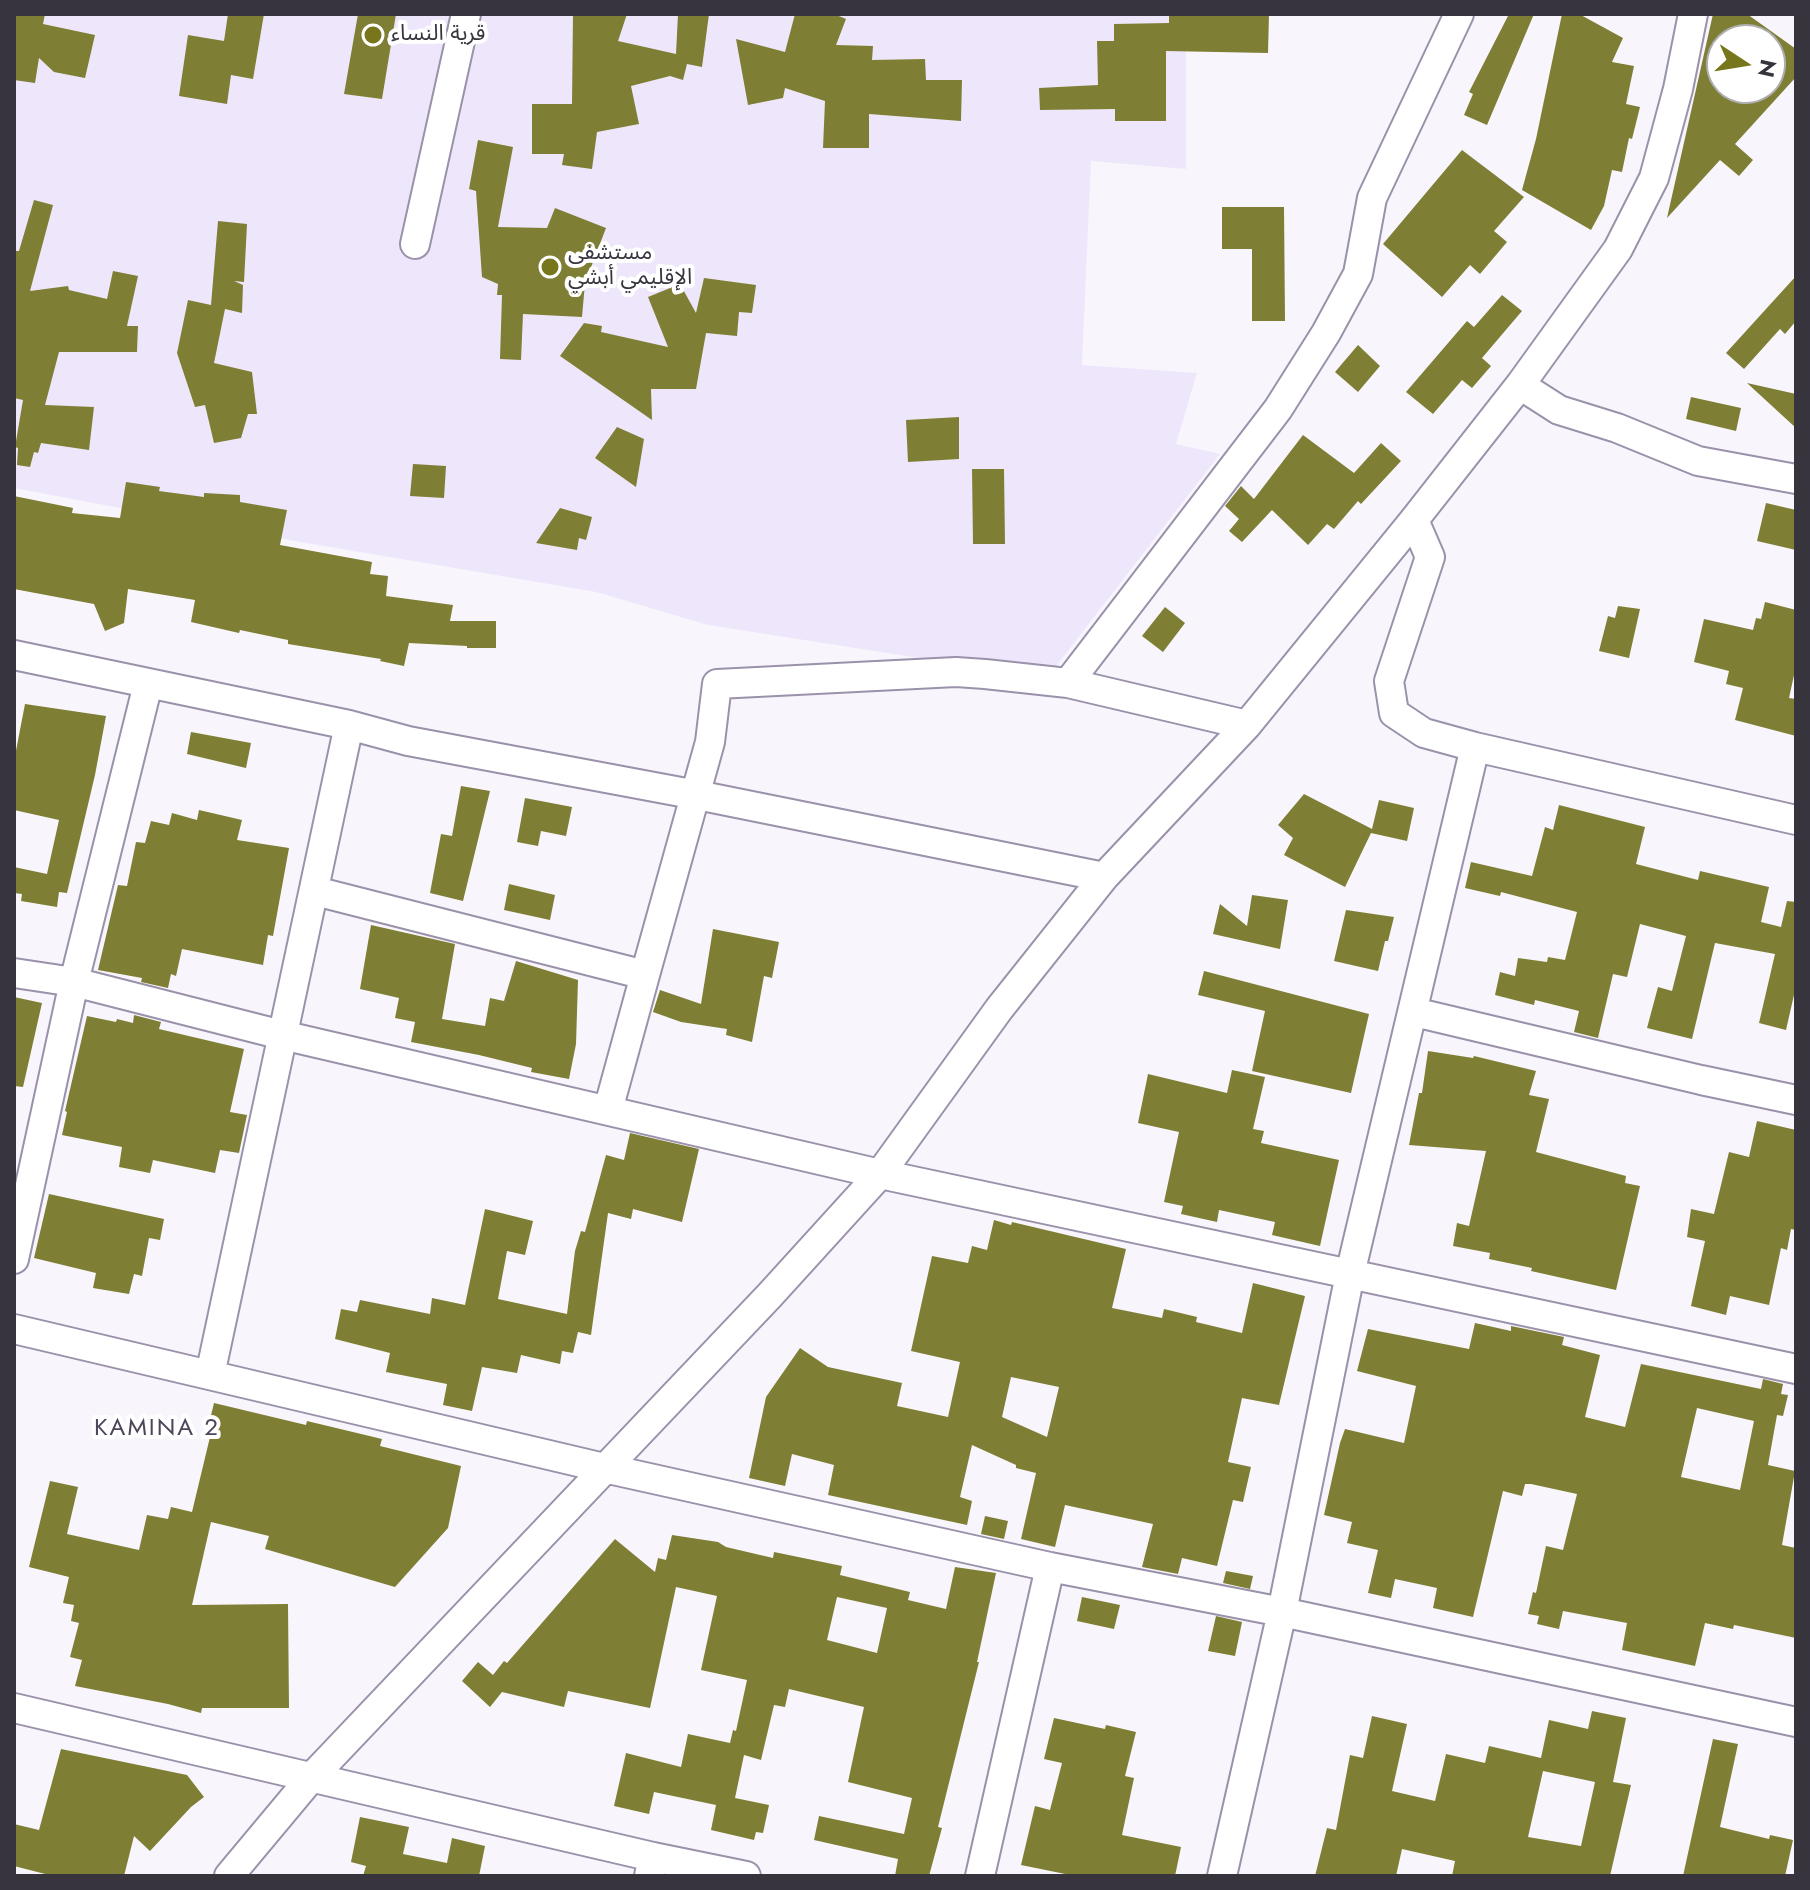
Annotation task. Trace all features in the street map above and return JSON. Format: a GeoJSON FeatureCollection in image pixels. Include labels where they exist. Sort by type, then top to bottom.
{"type":"FeatureCollection","features":[{"type":"Feature","properties":{"kind":"street"},"geometry":{"type":"LineString","coordinates":[[415,244],[467,21],[466,14]]}},
{"type":"Feature","properties":{"kind":"street"},"geometry":{"type":"LineString","coordinates":[[1068,683],[1270,420],[1326,333],[1358,274],[1372,198],[1459,14]]}},
{"type":"Feature","properties":{"kind":"street"},"geometry":{"type":"LineString","coordinates":[[229,1876],[310,1779],[770,1295],[880,1174],[999,1009],[1104,877],[1247,725],[1414,520],[1520,385],[1618,249],[1654,178],[1678,89],[1693,14]]}},
{"type":"Feature","properties":{"kind":"street"},"geometry":{"type":"LineString","coordinates":[[1520,385],[1559,410],[1617,428],[1698,461],[1796,479]]}},
{"type":"Feature","properties":{"kind":"street"},"geometry":{"type":"LineString","coordinates":[[1414,520],[1430,557],[1389,681],[1394,713],[1424,733],[1475,747],[1796,820]]}},
{"type":"Feature","properties":{"kind":"street"},"geometry":{"type":"LineString","coordinates":[[14,655],[349,725],[408,741],[697,795],[1104,877]]}},
{"type":"Feature","properties":{"kind":"street"},"geometry":{"type":"LineString","coordinates":[[608,1110],[697,795],[710,742],[717,684],[956,672],[1068,683],[1247,725]]}},
{"type":"Feature","properties":{"kind":"street"},"geometry":{"type":"LineString","coordinates":[[14,1259],[74,982],[148,684]]}},
{"type":"Feature","properties":{"kind":"street"},"geometry":{"type":"LineString","coordinates":[[210,1375],[349,725]]}},
{"type":"Feature","properties":{"kind":"street"},"geometry":{"type":"LineString","coordinates":[[1222,1876],[1282,1612],[1350,1274],[1475,747]]}},
{"type":"Feature","properties":{"kind":"street"},"geometry":{"type":"LineString","coordinates":[[315,891],[645,975]]}},
{"type":"Feature","properties":{"kind":"street"},"geometry":{"type":"LineString","coordinates":[[14,973],[74,982],[282,1035],[880,1174],[1796,1369]]}},
{"type":"Feature","properties":{"kind":"street"},"geometry":{"type":"LineString","coordinates":[[1414,1012],[1796,1100]]}},
{"type":"Feature","properties":{"kind":"street"},"geometry":{"type":"LineString","coordinates":[[14,1329],[604,1468],[1050,1567],[1282,1612],[1796,1722]]}},
{"type":"Feature","properties":{"kind":"street"},"geometry":{"type":"LineString","coordinates":[[980,1876],[1050,1567]]}},
{"type":"Feature","properties":{"kind":"street"},"geometry":{"type":"LineString","coordinates":[[14,1708],[310,1779],[651,1867],[746,1876]]}},
{"type":"Feature","properties":{"kind":"shaded area","name":"مستشفى الإقليمي أبشي"},"geometry":{"type":"Polygon","coordinates":[[[14,14],[1186,14],[1186,169],[1091,161],[1082,365],[1197,373],[1176,444],[1220,454],[1047,678],[708,625],[596,592],[295,541],[14,488],[14,14]]]}},
{"type":"Feature","properties":{"kind":"building"},"geometry":{"type":"Polygon","coordinates":[[[14,14],[45,14],[43,24],[95,35],[85,78],[54,72],[39,58],[35,83],[14,80],[14,14]]]}},
{"type":"Feature","properties":{"kind":"building"},"geometry":{"type":"Polygon","coordinates":[[[228,14],[264,14],[253,79],[231,75],[227,104],[179,96],[188,35],[224,41],[228,14]]]}},
{"type":"Feature","properties":{"kind":"building"},"geometry":{"type":"Polygon","coordinates":[[[358,14],[396,14],[382,99],[344,94],[358,14]]]}},
{"type":"Feature","properties":{"kind":"building"},"geometry":{"type":"Polygon","coordinates":[[[573,14],[627,14],[618,41],[676,54],[678,14],[709,14],[702,67],[687,64],[683,80],[670,76],[631,86],[639,124],[597,132],[592,169],[562,165],[564,154],[532,154],[532,104],[572,104],[573,14]]]}},
{"type":"Feature","properties":{"kind":"building"},"geometry":{"type":"Polygon","coordinates":[[[795,14],[834,14],[846,19],[836,45],[873,46],[872,60],[925,59],[926,80],[962,80],[961,121],[869,114],[869,148],[823,148],[825,101],[785,88],[783,98],[748,105],[736,39],[785,52],[795,14]]]}},
{"type":"Feature","properties":{"kind":"building"},"geometry":{"type":"Polygon","coordinates":[[[1169,14],[1269,14],[1268,53],[1166,51],[1166,121],[1115,121],[1115,109],[1040,110],[1039,88],[1098,85],[1097,41],[1114,41],[1114,24],[1169,23],[1169,14]]]}},
{"type":"Feature","properties":{"kind":"building"},"geometry":{"type":"Polygon","coordinates":[[[1509,14],[1534,14],[1487,125],[1464,115],[1473,94],[1469,92],[1509,14]]]}},
{"type":"Feature","properties":{"kind":"building"},"geometry":{"type":"Polygon","coordinates":[[[1562,14],[1579,14],[1623,38],[1612,62],[1634,66],[1626,104],[1640,107],[1622,172],[1612,170],[1604,206],[1591,230],[1522,190],[1562,14]]]}},
{"type":"Feature","properties":{"kind":"building"},"geometry":{"type":"Polygon","coordinates":[[[1713,14],[1747,14],[1761,24],[1711,24],[1713,14]]]}},
{"type":"Feature","properties":{"kind":"building"},"geometry":{"type":"Polygon","coordinates":[[[1786,42],[1796,49],[1796,77],[1786,88],[1786,42]]]}},
{"type":"Feature","properties":{"kind":"building"},"geometry":{"type":"Polygon","coordinates":[[[1706,45],[1706,104],[1771,104],[1735,144],[1753,160],[1739,176],[1720,160],[1667,218],[1706,45]]]}},
{"type":"Feature","properties":{"kind":"building"},"geometry":{"type":"Polygon","coordinates":[[[478,140],[513,147],[498,227],[547,228],[555,208],[606,228],[585,283],[582,317],[523,314],[521,360],[500,359],[502,295],[497,295],[498,284],[482,277],[476,191],[469,189],[478,140]]]}},
{"type":"Feature","properties":{"kind":"building"},"geometry":{"type":"Polygon","coordinates":[[[1462,150],[1524,197],[1494,231],[1507,242],[1480,274],[1470,265],[1442,297],[1383,244],[1462,150]]]}},
{"type":"Feature","properties":{"kind":"building"},"geometry":{"type":"Polygon","coordinates":[[[34,200],[53,205],[30,291],[68,286],[69,290],[107,299],[113,271],[138,276],[127,326],[138,326],[137,352],[59,352],[45,405],[94,407],[89,450],[41,443],[38,453],[34,452],[30,467],[17,465],[18,448],[15,447],[23,400],[14,398],[14,251],[19,251],[34,200]]]}},
{"type":"Feature","properties":{"kind":"building"},"geometry":{"type":"Polygon","coordinates":[[[1222,207],[1284,207],[1285,321],[1252,321],[1252,249],[1222,249],[1222,207]]]}},
{"type":"Feature","properties":{"kind":"building"},"geometry":{"type":"Polygon","coordinates":[[[218,221],[247,224],[244,282],[234,281],[243,285],[242,313],[225,309],[214,363],[252,372],[257,414],[248,414],[241,438],[214,443],[205,405],[195,407],[177,353],[188,300],[211,305],[218,221]]]}},
{"type":"Feature","properties":{"kind":"building"},"geometry":{"type":"Polygon","coordinates":[[[1796,276],[1796,321],[1785,334],[1780,329],[1744,369],[1726,353],[1796,276]]]}},
{"type":"Feature","properties":{"kind":"building"},"geometry":{"type":"Polygon","coordinates":[[[704,278],[756,285],[752,313],[739,312],[737,336],[706,333],[696,389],[651,389],[652,420],[560,356],[584,323],[602,326],[601,332],[668,347],[648,297],[680,284],[696,313],[704,278]]]}},
{"type":"Feature","properties":{"kind":"building"},"geometry":{"type":"Polygon","coordinates":[[[1502,295],[1522,311],[1482,358],[1491,366],[1472,388],[1462,380],[1433,414],[1406,392],[1467,321],[1474,327],[1502,295]]]}},
{"type":"Feature","properties":{"kind":"building"},"geometry":{"type":"Polygon","coordinates":[[[1358,345],[1380,366],[1358,392],[1335,372],[1358,345]]]}},
{"type":"Feature","properties":{"kind":"building"},"geometry":{"type":"Polygon","coordinates":[[[1747,383],[1796,394],[1796,428],[1747,383]]]}},
{"type":"Feature","properties":{"kind":"building"},"geometry":{"type":"Polygon","coordinates":[[[1691,397],[1741,408],[1736,431],[1686,419],[1691,397]]]}},
{"type":"Feature","properties":{"kind":"building"},"geometry":{"type":"Polygon","coordinates":[[[959,417],[959,459],[908,462],[906,420],[959,417]]]}},
{"type":"Feature","properties":{"kind":"building"},"geometry":{"type":"Polygon","coordinates":[[[617,427],[644,439],[636,487],[595,458],[617,427]]]}},
{"type":"Feature","properties":{"kind":"building"},"geometry":{"type":"Polygon","coordinates":[[[1303,435],[1354,473],[1381,443],[1401,461],[1361,504],[1358,501],[1334,529],[1327,524],[1308,545],[1272,510],[1242,542],[1229,531],[1239,519],[1225,506],[1241,486],[1254,499],[1303,435]]]}},
{"type":"Feature","properties":{"kind":"building"},"geometry":{"type":"Polygon","coordinates":[[[413,464],[446,466],[444,498],[410,496],[413,464]]]}},
{"type":"Feature","properties":{"kind":"building"},"geometry":{"type":"Polygon","coordinates":[[[972,469],[1004,469],[1005,544],[973,544],[972,469]]]}},
{"type":"Feature","properties":{"kind":"building"},"geometry":{"type":"Polygon","coordinates":[[[126,482],[160,487],[159,491],[204,497],[204,493],[240,495],[240,502],[287,510],[280,545],[372,562],[370,574],[388,576],[386,596],[453,605],[450,621],[496,621],[496,648],[409,643],[404,666],[191,622],[195,600],[128,589],[124,623],[105,631],[94,604],[14,589],[14,496],[73,508],[72,513],[120,518],[126,482]]]}},
{"type":"Feature","properties":{"kind":"building"},"geometry":{"type":"Polygon","coordinates":[[[1766,503],[1796,510],[1796,550],[1757,541],[1766,503]]]}},
{"type":"Feature","properties":{"kind":"building"},"geometry":{"type":"Polygon","coordinates":[[[560,508],[592,517],[586,540],[579,538],[577,550],[536,543],[560,508]]]}},
{"type":"Feature","properties":{"kind":"building"},"geometry":{"type":"Polygon","coordinates":[[[1765,602],[1796,610],[1796,666],[1789,698],[1796,699],[1796,736],[1735,720],[1743,688],[1726,684],[1729,671],[1694,662],[1704,619],[1753,630],[1756,618],[1761,619],[1765,602]]]}},
{"type":"Feature","properties":{"kind":"building"},"geometry":{"type":"Polygon","coordinates":[[[1618,606],[1640,609],[1629,658],[1599,651],[1608,616],[1615,618],[1618,606]]]}},
{"type":"Feature","properties":{"kind":"building"},"geometry":{"type":"Polygon","coordinates":[[[1165,607],[1185,623],[1163,652],[1142,636],[1165,607]]]}},
{"type":"Feature","properties":{"kind":"building"},"geometry":{"type":"Polygon","coordinates":[[[25,704],[106,716],[67,893],[59,892],[57,907],[21,901],[22,894],[14,893],[14,867],[47,874],[59,820],[14,810],[14,761],[25,704]]]}},
{"type":"Feature","properties":{"kind":"building"},"geometry":{"type":"Polygon","coordinates":[[[191,732],[251,743],[246,768],[187,754],[191,732]]]}},
{"type":"Feature","properties":{"kind":"building"},"geometry":{"type":"Polygon","coordinates":[[[461,786],[490,791],[463,901],[430,893],[441,834],[452,836],[461,786]]]}},
{"type":"Feature","properties":{"kind":"building"},"geometry":{"type":"Polygon","coordinates":[[[1304,794],[1372,829],[1379,800],[1414,808],[1407,841],[1371,833],[1345,887],[1284,855],[1293,838],[1278,825],[1304,794]]]}},
{"type":"Feature","properties":{"kind":"building"},"geometry":{"type":"Polygon","coordinates":[[[525,798],[572,807],[566,836],[541,831],[538,846],[517,842],[525,798]]]}},
{"type":"Feature","properties":{"kind":"building"},"geometry":{"type":"Polygon","coordinates":[[[1559,805],[1645,827],[1636,864],[1698,880],[1700,871],[1769,887],[1761,922],[1781,927],[1787,901],[1796,902],[1796,986],[1786,1030],[1759,1023],[1775,954],[1715,943],[1692,1039],[1647,1028],[1658,987],[1672,991],[1686,936],[1640,924],[1627,977],[1613,974],[1598,1038],[1574,1032],[1579,1011],[1535,1000],[1534,1005],[1495,995],[1500,972],[1515,976],[1518,958],[1547,962],[1548,957],[1565,960],[1577,912],[1501,892],[1500,896],[1465,888],[1471,862],[1532,876],[1545,827],[1553,830],[1559,805]]]}},
{"type":"Feature","properties":{"kind":"building"},"geometry":{"type":"Polygon","coordinates":[[[199,810],[242,820],[237,840],[289,848],[273,936],[268,935],[263,965],[182,949],[176,976],[171,974],[168,988],[141,982],[142,978],[98,970],[118,885],[127,886],[136,842],[145,843],[151,821],[169,825],[172,813],[197,820],[199,810]]]}},
{"type":"Feature","properties":{"kind":"building"},"geometry":{"type":"Polygon","coordinates":[[[509,884],[555,895],[550,920],[504,910],[509,884]]]}},
{"type":"Feature","properties":{"kind":"building"},"geometry":{"type":"Polygon","coordinates":[[[1252,895],[1288,900],[1280,949],[1213,934],[1220,904],[1247,926],[1252,895]]]}},
{"type":"Feature","properties":{"kind":"building"},"geometry":{"type":"Polygon","coordinates":[[[1346,910],[1394,917],[1378,971],[1334,961],[1346,910]]]}},
{"type":"Feature","properties":{"kind":"building"},"geometry":{"type":"Polygon","coordinates":[[[371,925],[455,944],[442,1019],[485,1026],[490,998],[504,1001],[516,961],[578,980],[576,1044],[569,1079],[531,1072],[532,1068],[479,1055],[411,1042],[415,1022],[395,1018],[399,998],[360,989],[371,925]]]}},
{"type":"Feature","properties":{"kind":"building"},"geometry":{"type":"Polygon","coordinates":[[[713,929],[779,942],[772,978],[764,976],[752,1042],[726,1035],[727,1029],[681,1022],[653,1012],[660,990],[701,1004],[713,929]]]}},
{"type":"Feature","properties":{"kind":"building"},"geometry":{"type":"Polygon","coordinates":[[[1204,971],[1369,1014],[1351,1093],[1252,1071],[1265,1011],[1198,995],[1204,971]]]}},
{"type":"Feature","properties":{"kind":"building"},"geometry":{"type":"Polygon","coordinates":[[[14,997],[42,1003],[23,1087],[14,1086],[14,997]]]}},
{"type":"Feature","properties":{"kind":"building"},"geometry":{"type":"Polygon","coordinates":[[[134,1015],[161,1022],[159,1029],[244,1049],[230,1112],[247,1115],[239,1153],[220,1150],[215,1173],[153,1160],[150,1173],[119,1167],[122,1147],[62,1135],[87,1016],[133,1023],[134,1015]]]}},
{"type":"Feature","properties":{"kind":"building"},"geometry":{"type":"Polygon","coordinates":[[[1428,1051],[1474,1056],[1536,1071],[1529,1095],[1549,1099],[1536,1152],[1626,1176],[1625,1183],[1640,1186],[1616,1290],[1531,1271],[1532,1268],[1489,1259],[1490,1253],[1453,1246],[1457,1223],[1469,1226],[1486,1151],[1409,1145],[1419,1093],[1422,1093],[1428,1051]]]}},
{"type":"Feature","properties":{"kind":"building"},"geometry":{"type":"Polygon","coordinates":[[[1232,1070],[1265,1077],[1253,1129],[1264,1131],[1261,1143],[1339,1160],[1320,1246],[1272,1235],[1275,1222],[1219,1210],[1217,1222],[1181,1214],[1183,1206],[1164,1202],[1179,1132],[1138,1123],[1148,1074],[1227,1093],[1232,1070]]]}},
{"type":"Feature","properties":{"kind":"building"},"geometry":{"type":"Polygon","coordinates":[[[1757,1121],[1796,1130],[1796,1230],[1791,1229],[1787,1250],[1781,1248],[1769,1305],[1730,1296],[1726,1315],[1691,1306],[1705,1241],[1687,1237],[1691,1209],[1714,1214],[1729,1152],[1749,1157],[1757,1121]]]}},
{"type":"Feature","properties":{"kind":"building"},"geometry":{"type":"Polygon","coordinates":[[[630,1133],[699,1149],[682,1222],[633,1209],[631,1219],[608,1213],[591,1335],[578,1332],[573,1353],[562,1351],[560,1364],[521,1355],[517,1373],[482,1367],[472,1411],[443,1405],[447,1384],[386,1372],[390,1353],[335,1339],[341,1309],[357,1312],[360,1300],[430,1314],[432,1298],[465,1305],[485,1209],[533,1221],[525,1255],[507,1251],[498,1299],[567,1314],[575,1251],[581,1231],[585,1232],[606,1155],[624,1160],[630,1133]]]}},
{"type":"Feature","properties":{"kind":"building"},"geometry":{"type":"Polygon","coordinates":[[[49,1194],[164,1219],[160,1240],[149,1238],[142,1276],[134,1274],[129,1294],[93,1288],[96,1273],[34,1258],[49,1194]]]}},
{"type":"Feature","properties":{"kind":"building"},"geometry":{"type":"Polygon","coordinates":[[[994,1220],[1126,1249],[1112,1308],[1162,1318],[1164,1309],[1197,1317],[1196,1322],[1242,1333],[1253,1283],[1305,1296],[1279,1405],[1242,1398],[1228,1462],[1251,1467],[1243,1502],[1233,1500],[1217,1566],[1182,1558],[1178,1574],[1142,1567],[1153,1524],[1065,1505],[1055,1547],[1021,1539],[1036,1473],[1016,1468],[1016,1465],[972,1445],[960,1497],[972,1501],[967,1525],[828,1495],[834,1465],[792,1454],[785,1486],[749,1478],[766,1397],[800,1348],[828,1367],[902,1383],[897,1406],[948,1417],[960,1362],[911,1351],[932,1256],[968,1263],[972,1246],[987,1250],[994,1220]],[[1011,1377],[1002,1417],[1047,1437],[1059,1387],[1011,1377]]]}},
{"type":"Feature","properties":{"kind":"building"},"geometry":{"type":"Polygon","coordinates":[[[1475,1323],[1511,1331],[1511,1326],[1564,1337],[1562,1345],[1600,1355],[1585,1417],[1625,1427],[1641,1364],[1761,1389],[1763,1379],[1783,1384],[1781,1394],[1788,1395],[1783,1416],[1777,1415],[1768,1465],[1795,1471],[1782,1545],[1796,1548],[1796,1638],[1734,1625],[1733,1629],[1705,1623],[1695,1666],[1622,1650],[1627,1623],[1563,1611],[1559,1629],[1537,1624],[1539,1616],[1528,1614],[1546,1546],[1563,1550],[1577,1494],[1531,1484],[1525,1484],[1522,1496],[1503,1491],[1473,1617],[1433,1608],[1437,1588],[1395,1579],[1391,1598],[1368,1593],[1378,1550],[1347,1543],[1352,1522],[1324,1515],[1340,1443],[1345,1429],[1404,1443],[1416,1386],[1357,1371],[1368,1329],[1469,1349],[1475,1323]],[[1697,1408],[1681,1477],[1740,1490],[1754,1421],[1697,1408]]]}},
{"type":"Feature","properties":{"kind":"building"},"geometry":{"type":"Polygon","coordinates":[[[214,1403],[382,1439],[380,1446],[461,1466],[448,1528],[395,1587],[265,1549],[269,1536],[211,1522],[192,1605],[288,1604],[289,1708],[202,1708],[201,1713],[75,1686],[82,1660],[70,1657],[79,1623],[71,1621],[74,1605],[63,1603],[69,1577],[29,1567],[50,1481],[78,1487],[67,1534],[139,1550],[147,1515],[168,1519],[171,1507],[192,1512],[210,1437],[206,1436],[214,1403]]]}},
{"type":"Feature","properties":{"kind":"building"},"geometry":{"type":"Polygon","coordinates":[[[985,1516],[1008,1521],[1004,1539],[981,1534],[985,1516]]]}},
{"type":"Feature","properties":{"kind":"building"},"geometry":{"type":"Polygon","coordinates":[[[672,1535],[718,1542],[726,1547],[773,1558],[774,1552],[842,1566],[840,1575],[910,1592],[908,1600],[946,1609],[955,1567],[996,1573],[979,1662],[929,1876],[895,1876],[898,1859],[814,1840],[819,1816],[904,1834],[912,1798],[848,1782],[864,1707],[789,1689],[785,1707],[774,1705],[761,1760],[744,1755],[735,1798],[769,1805],[763,1833],[756,1832],[754,1840],[711,1830],[716,1805],[654,1792],[649,1814],[614,1806],[626,1753],[681,1767],[688,1734],[730,1743],[733,1730],[736,1731],[747,1680],[701,1670],[717,1596],[676,1587],[650,1708],[568,1691],[564,1707],[502,1692],[490,1707],[462,1681],[478,1662],[493,1675],[504,1661],[507,1663],[615,1539],[655,1572],[658,1558],[666,1560],[672,1535]],[[837,1597],[827,1640],[877,1653],[887,1608],[837,1597]]]}},
{"type":"Feature","properties":{"kind":"building"},"geometry":{"type":"Polygon","coordinates":[[[1226,1571],[1253,1576],[1250,1589],[1223,1583],[1226,1571]]]}},
{"type":"Feature","properties":{"kind":"building"},"geometry":{"type":"Polygon","coordinates":[[[1082,1597],[1120,1605],[1114,1629],[1077,1621],[1082,1597]]]}},
{"type":"Feature","properties":{"kind":"building"},"geometry":{"type":"Polygon","coordinates":[[[1216,1616],[1242,1622],[1235,1656],[1208,1651],[1216,1616]]]}},
{"type":"Feature","properties":{"kind":"building"},"geometry":{"type":"Polygon","coordinates":[[[1592,1711],[1626,1718],[1613,1782],[1631,1785],[1610,1876],[1452,1876],[1455,1861],[1402,1849],[1396,1876],[1315,1876],[1327,1828],[1336,1830],[1350,1755],[1363,1758],[1372,1716],[1407,1724],[1392,1791],[1435,1801],[1446,1754],[1485,1763],[1489,1746],[1541,1758],[1549,1720],[1588,1729],[1592,1711]],[[1543,1771],[1528,1837],[1581,1846],[1595,1782],[1543,1771]]]}},
{"type":"Feature","properties":{"kind":"building"},"geometry":{"type":"Polygon","coordinates":[[[1054,1718],[1136,1732],[1125,1776],[1134,1778],[1122,1835],[1181,1847],[1175,1876],[1075,1876],[1021,1865],[1035,1806],[1050,1810],[1062,1763],[1044,1759],[1054,1718]]]}},
{"type":"Feature","properties":{"kind":"building"},"geometry":{"type":"Polygon","coordinates":[[[1713,1739],[1738,1744],[1720,1827],[1769,1839],[1770,1835],[1793,1840],[1785,1876],[1683,1876],[1713,1739]]]}},
{"type":"Feature","properties":{"kind":"building"},"geometry":{"type":"Polygon","coordinates":[[[61,1749],[187,1775],[204,1797],[150,1851],[134,1836],[124,1876],[53,1876],[14,1866],[14,1824],[39,1830],[61,1749]]]}},
{"type":"Feature","properties":{"kind":"building"},"geometry":{"type":"Polygon","coordinates":[[[360,1817],[409,1827],[403,1854],[447,1863],[452,1838],[485,1846],[479,1876],[363,1876],[366,1866],[351,1862],[360,1817]]]}},
{"type":"Feature","properties":{"kind":"place","name":"قرية النساء"},"geometry":{"type":"Point","coordinates":[373,35]}},
{"type":"Feature","properties":{"kind":"place","name":"مستشفى الإقليمي أبشي"},"geometry":{"type":"Point","coordinates":[550,267]}},
{"type":"Feature","properties":{"kind":"district","name":"KAMINA 2"},"geometry":{"type":"Point","coordinates":[157,1429]}}]}
